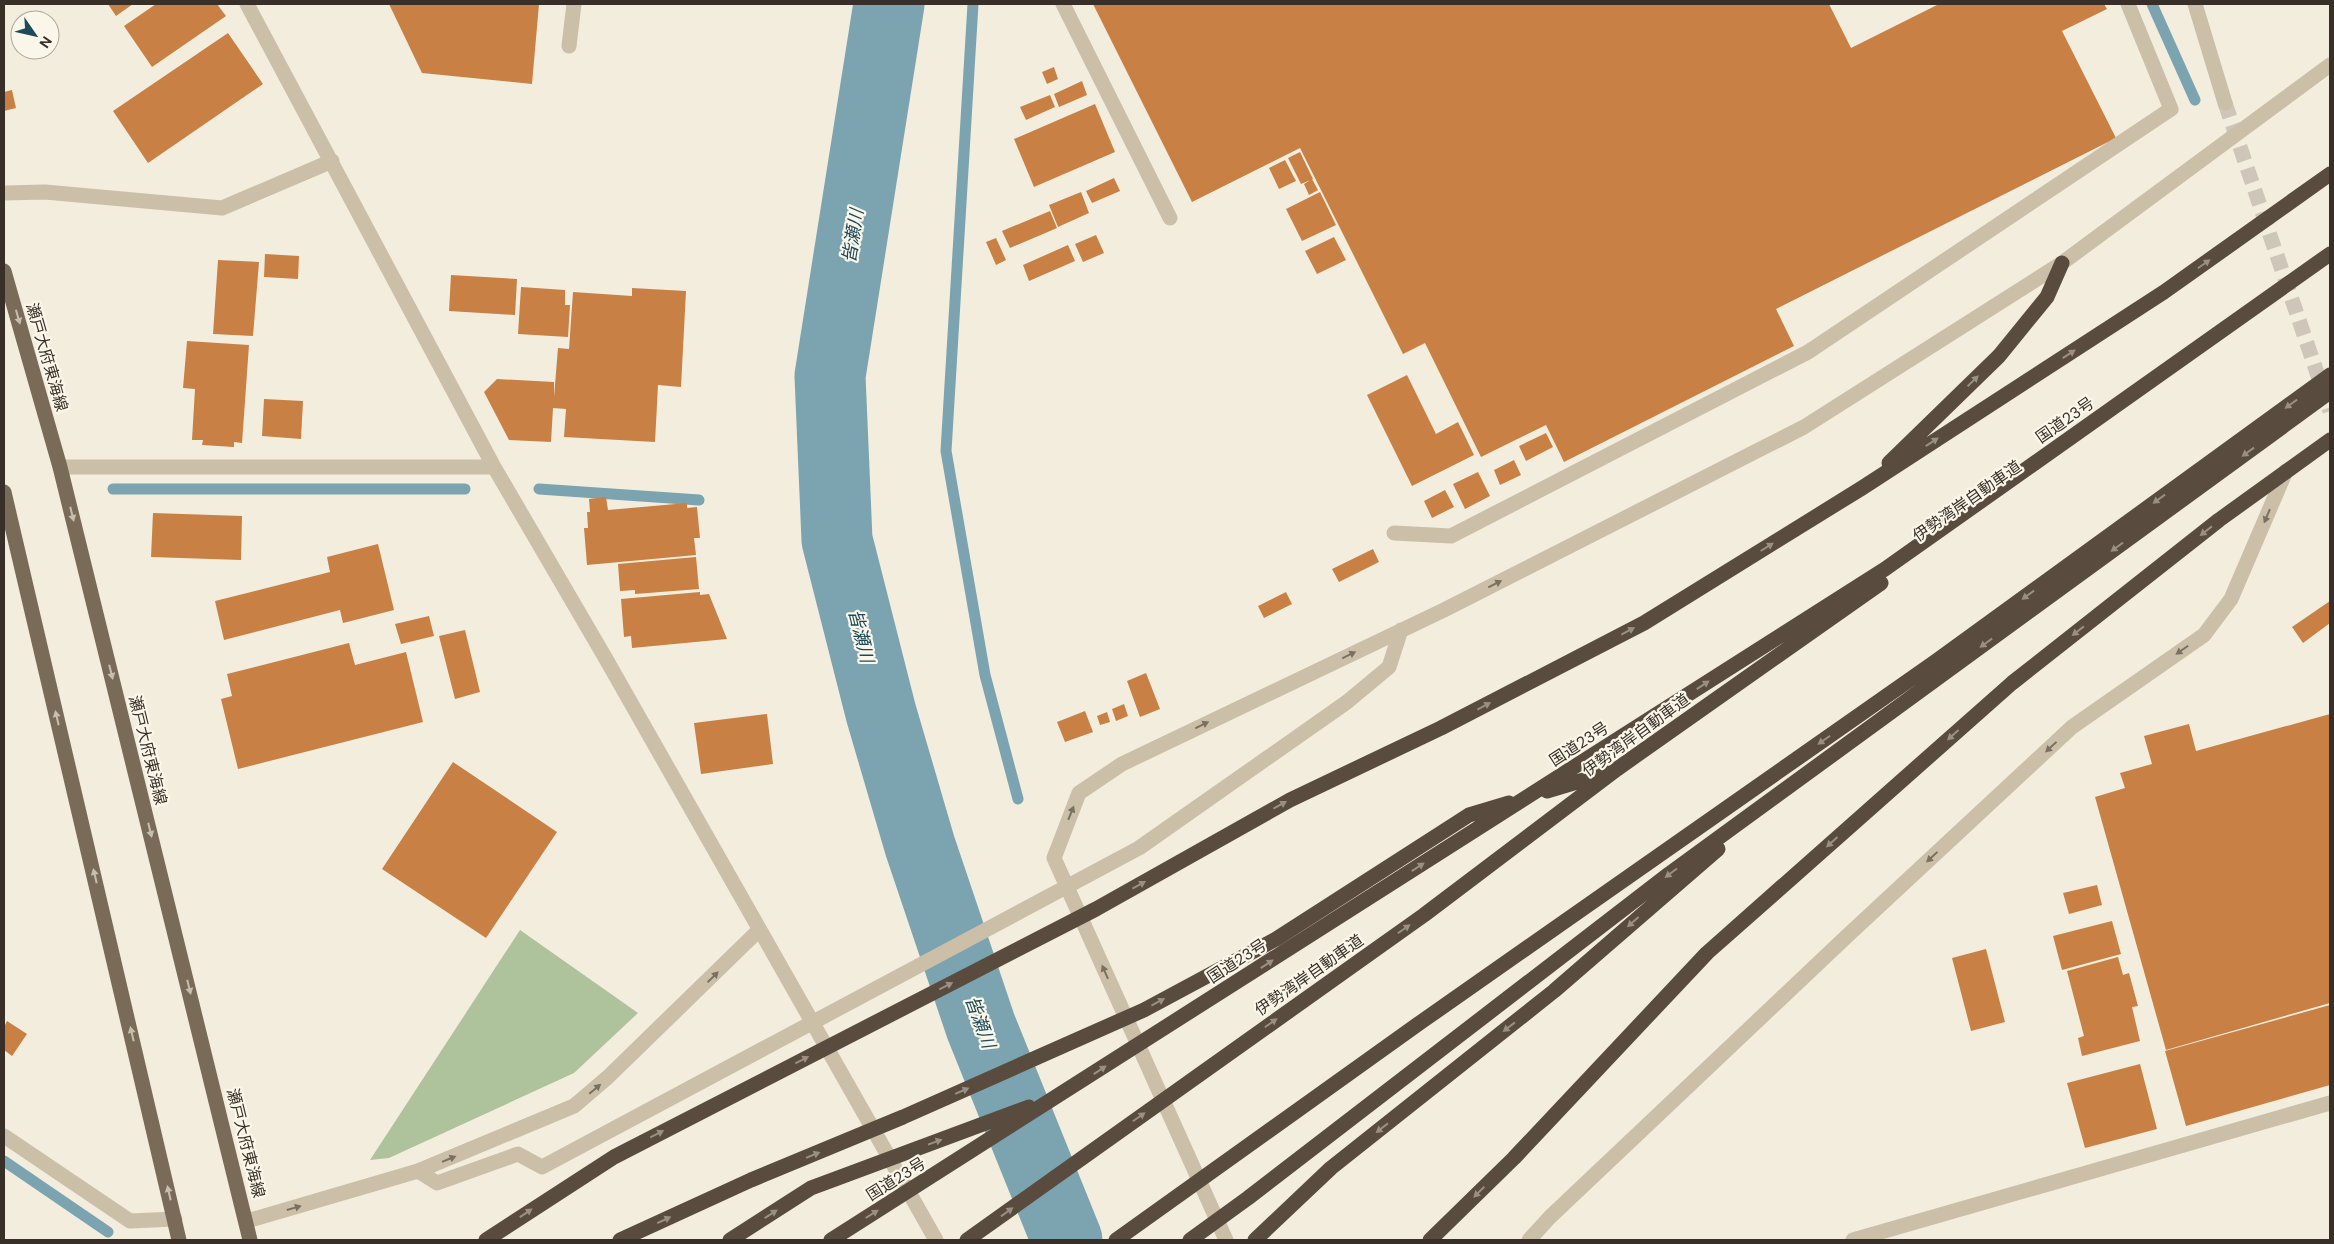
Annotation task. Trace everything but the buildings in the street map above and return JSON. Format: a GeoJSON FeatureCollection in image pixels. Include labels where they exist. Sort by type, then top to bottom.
{"type":"FeatureCollection","features":[{"type":"Feature","properties":{"kind":"highway"},"geometry":{"type":"LineString","coordinates":[[486,1240],[614,1157],[1096,909],[1290,800],[1441,728],[1644,623],[1862,488],[2164,292],[2330,174]]}},
{"type":"Feature","properties":{"kind":"highway","name":"国道23号"},"geometry":{"type":"LineString","coordinates":[[831,1240],[1885,569],[2330,254]]}},
{"type":"Feature","properties":{"kind":"highway"},"geometry":{"type":"LineString","coordinates":[[1862,488],[1999,356],[2047,297],[2062,263]]}},
{"type":"Feature","properties":{"kind":"highway","name":"伊勢湾岸自動車道"},"geometry":{"type":"LineString","coordinates":[[967,1240],[1424,915],[1617,769],[2330,265]]}},
{"type":"Feature","properties":{"kind":"highway"},"geometry":{"type":"LineString","coordinates":[[1116,1240],[1421,1022],[1935,662],[2330,376]]}},
{"type":"Feature","properties":{"kind":"highway"},"geometry":{"type":"LineString","coordinates":[[1190,1240],[1248,1198],[1669,874],[2330,392]]}},
{"type":"Feature","properties":{"kind":"highway"},"geometry":{"type":"LineString","coordinates":[[1430,1240],[1514,1158],[1706,953],[2012,682],[2219,520],[2330,440]]}},
{"type":"Feature","properties":{"kind":"highway"},"geometry":{"type":"LineString","coordinates":[[1255,1240],[1331,1168],[1554,991],[1935,662]]}},
{"type":"Feature","properties":{"kind":"highway"},"geometry":{"type":"LineString","coordinates":[[620,1240],[751,1180],[904,1117],[1144,1010],[1276,939],[1469,815],[1617,769]]}},
{"type":"Feature","properties":{"kind":"highway"},"geometry":{"type":"LineString","coordinates":[[730,1240],[810,1188],[1059,1096]]}},
{"type":"Feature","properties":{"kind":"main road","name":"瀬戸大府東海線"},"geometry":{"type":"LineString","coordinates":[[4,271],[60,467],[247,1221],[250,1240]]}},
{"type":"Feature","properties":{"kind":"main road"},"geometry":{"type":"LineString","coordinates":[[4,492],[179,1240]]}},
{"type":"Feature","properties":{"kind":"street"},"geometry":{"type":"LineString","coordinates":[[248,4],[494,467],[606,659],[936,1240]]}},
{"type":"Feature","properties":{"kind":"street"},"geometry":{"type":"LineString","coordinates":[[569,46],[574,4]]}},
{"type":"Feature","properties":{"kind":"street"},"geometry":{"type":"LineString","coordinates":[[1063,4],[1170,218]]}},
{"type":"Feature","properties":{"kind":"street"},"geometry":{"type":"LineString","coordinates":[[1394,533],[1451,536],[1808,352],[2171,109],[2128,4]]}},
{"type":"Feature","properties":{"kind":"street"},"geometry":{"type":"LineString","coordinates":[[2195,4],[2225,103]]}},
{"type":"Feature","properties":{"kind":"street"},"geometry":{"type":"LineString","coordinates":[[1226,1240],[1054,858],[1079,793],[1122,764],[1401,630],[1804,428],[2062,263],[2330,65]]}},
{"type":"Feature","properties":{"kind":"street"},"geometry":{"type":"LineString","coordinates":[[4,193],[46,192],[222,208],[332,161]]}},
{"type":"Feature","properties":{"kind":"street"},"geometry":{"type":"LineString","coordinates":[[60,467],[494,467]]}},
{"type":"Feature","properties":{"kind":"street"},"geometry":{"type":"LineString","coordinates":[[1529,1240],[1550,1217],[1846,937],[2072,727],[2204,635],[2231,599],[2286,471]]}},
{"type":"Feature","properties":{"kind":"street"},"geometry":{"type":"LineString","coordinates":[[418,1171],[437,1183],[518,1154],[542,1166],[1139,848],[1347,702],[1389,668],[1401,630]]}},
{"type":"Feature","properties":{"kind":"street"},"geometry":{"type":"LineString","coordinates":[[247,1221],[418,1171],[574,1106],[608,1077],[759,930]]}},
{"type":"Feature","properties":{"kind":"street"},"geometry":{"type":"LineString","coordinates":[[1853,1240],[2330,1103]]}},
{"type":"Feature","properties":{"kind":"street"},"geometry":{"type":"LineString","coordinates":[[4,1136],[130,1221],[175,1218]]}},
{"type":"Feature","properties":{"kind":"green space"},"geometry":{"type":"Polygon","coordinates":[[[520,930],[638,1013],[574,1073],[389,1158],[370,1160],[520,930]]]}},
{"type":"Feature","properties":{"kind":"waterway","name":"皆瀬川"},"geometry":{"type":"LineString","coordinates":[[889,4],[830,376],[837,540],[881,713],[920,846],[981,1027],[1067,1240]]}},
{"type":"Feature","properties":{"kind":"waterway"},"geometry":{"type":"LineString","coordinates":[[973,4],[946,451],[985,675],[1018,799]]}},
{"type":"Feature","properties":{"kind":"waterway"},"geometry":{"type":"LineString","coordinates":[[2152,4],[2195,100]]}},
{"type":"Feature","properties":{"kind":"waterway"},"geometry":{"type":"LineString","coordinates":[[113,489],[465,489]]}},
{"type":"Feature","properties":{"kind":"waterway"},"geometry":{"type":"LineString","coordinates":[[539,489],[699,500]]}},
{"type":"Feature","properties":{"kind":"waterway"},"geometry":{"type":"LineString","coordinates":[[4,1161],[108,1232]]}},
{"type":"Feature","properties":{"kind":"tunnel"},"geometry":{"type":"LineString","coordinates":[[2225,103],[2330,411]]}}]}
